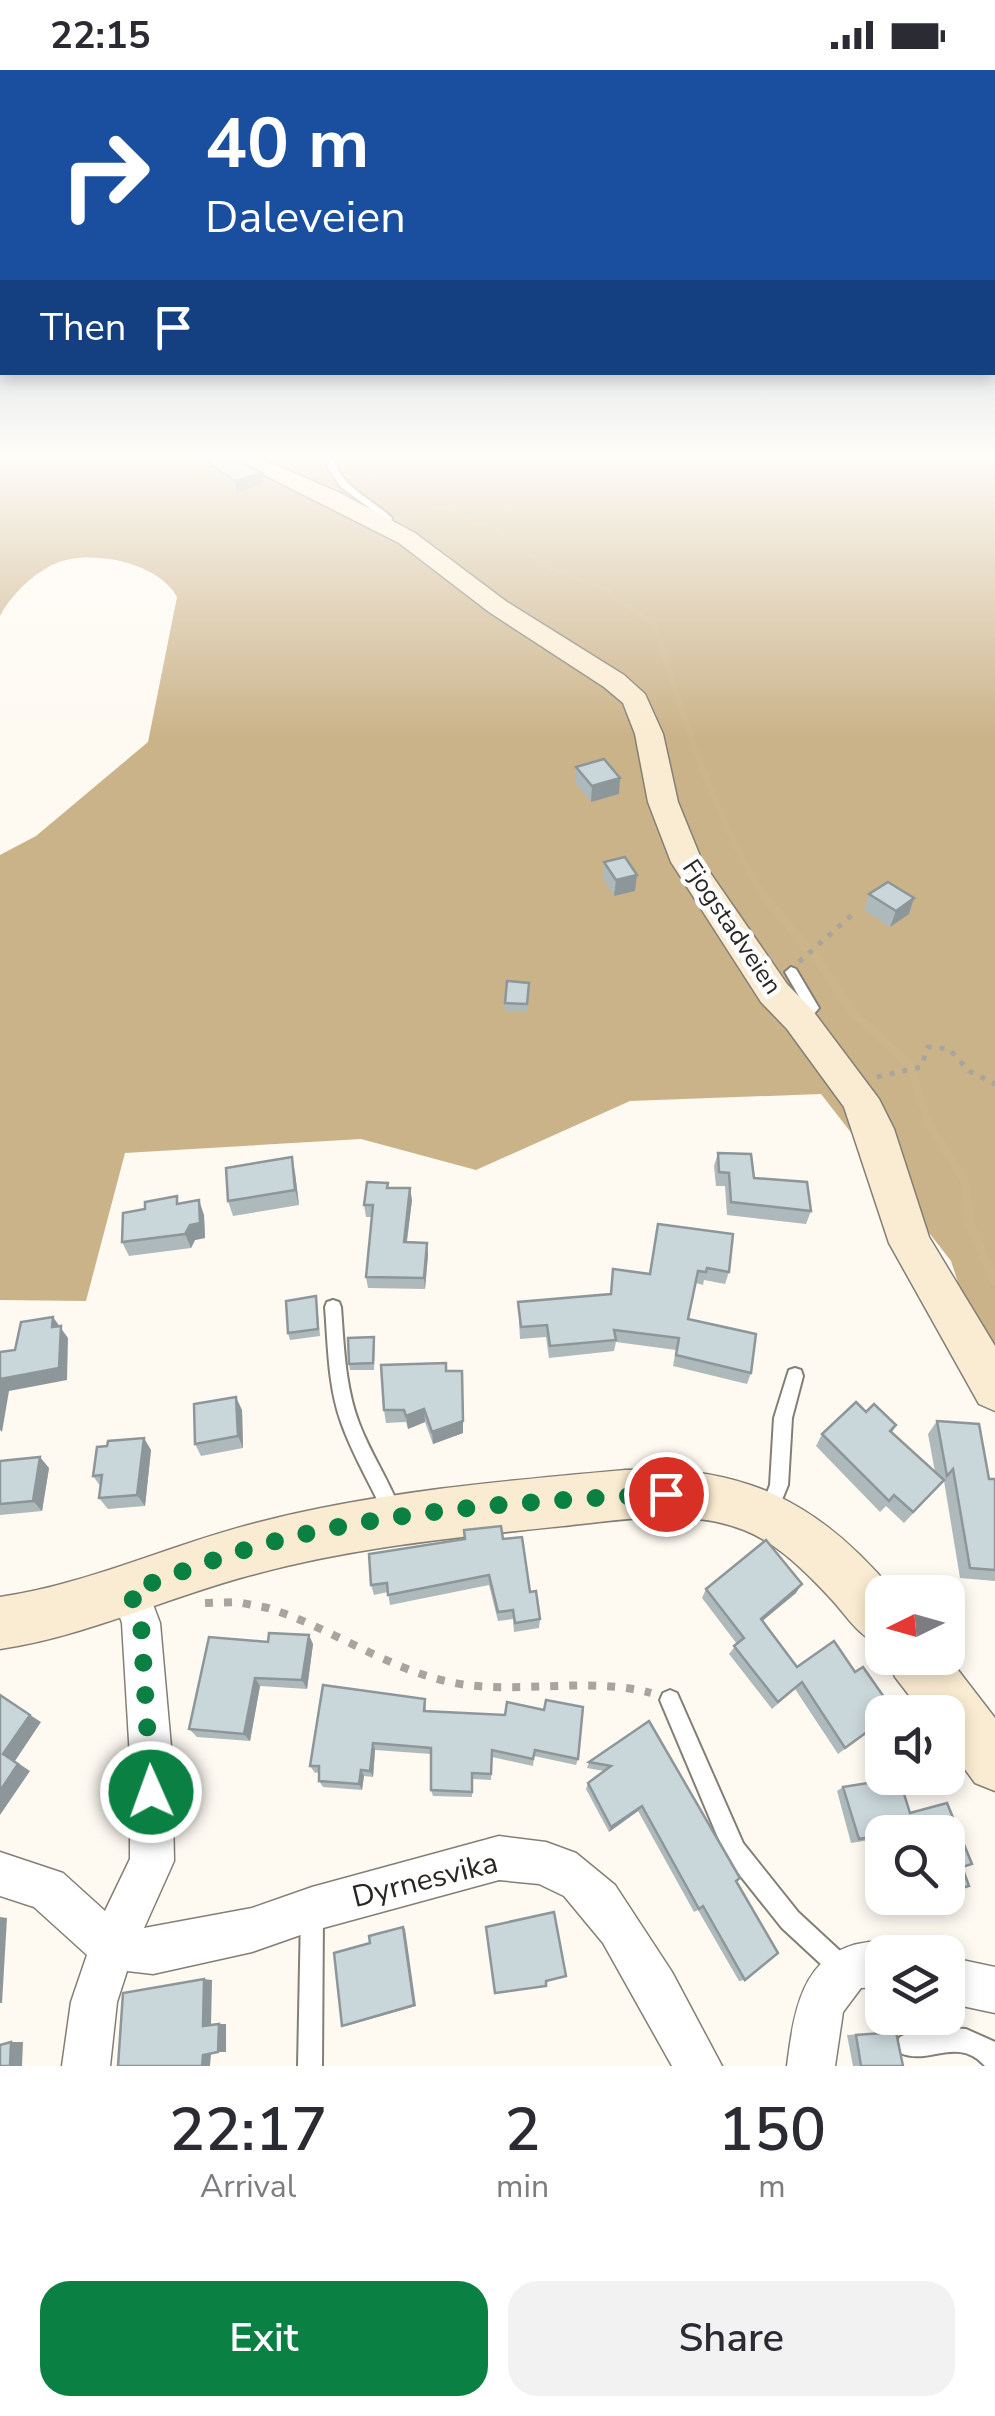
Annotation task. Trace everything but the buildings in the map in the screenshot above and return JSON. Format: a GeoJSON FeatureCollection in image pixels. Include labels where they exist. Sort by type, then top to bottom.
{"type":"FeatureCollection","features":[{"type":"Feature","properties":{"kind":"main road","name":"Fjogstadveien"},"geometry":{"type":"LineString","coordinates":[[419,550],[498,608],[614,680],[635,700],[649,734],[663,802],[687,862],[774,993],[800,1020],[860,1100],[874,1128],[910,1244],[995,1390]]}},
{"type":"Feature","properties":{"kind":"main road"},"geometry":{"type":"LineString","coordinates":[[0,1623],[60,1612],[285,1539],[394,1519],[666,1494],[728,1501],[766,1516],[826,1557],[865,1600]]}},
{"type":"Feature","properties":{"kind":"main road"},"geometry":{"type":"LineString","coordinates":[[927,1675],[995,1763]]}},
{"type":"Feature","properties":{"kind":"street"},"geometry":{"type":"LineString","coordinates":[[86,2066],[94,2002],[112,1946],[152,1861],[151,1758],[141,1623],[130,1591]]}},
{"type":"Feature","properties":{"kind":"street","name":"Dyrnesvika"},"geometry":{"type":"LineString","coordinates":[[112,1946],[152,1951],[252,1930],[312,1908],[499,1858],[523,1859],[564,1869],[627,1937],[698,2066]]}},
{"type":"Feature","properties":{"kind":"street"},"geometry":{"type":"LineString","coordinates":[[0,1874],[47,1889],[112,1946]]}},
{"type":"Feature","properties":{"kind":"street"},"geometry":{"type":"LineString","coordinates":[[811,2066],[820,2002],[826,1987],[863,1967]]}},
{"type":"Feature","properties":{"kind":"street"},"geometry":{"type":"LineString","coordinates":[[965,1984],[995,1990]]}},
{"type":"Feature","properties":{"kind":"lane"},"geometry":{"type":"LineString","coordinates":[[790,972],[812,1008],[800,1020]]}},
{"type":"Feature","properties":{"kind":"lane"},"geometry":{"type":"LineString","coordinates":[[333,1307],[345,1406],[356,1437],[384,1486],[394,1519]]}},
{"type":"Feature","properties":{"kind":"lane"},"geometry":{"type":"LineString","coordinates":[[766,1516],[778,1486],[783,1418],[796,1376]]}},
{"type":"Feature","properties":{"kind":"lane"},"geometry":{"type":"LineString","coordinates":[[670,1700],[735,1851],[790,1920],[863,1967]]}},
{"type":"Feature","properties":{"kind":"lane"},"geometry":{"type":"LineString","coordinates":[[310,2066],[312,1908]]}},
{"type":"Feature","properties":{"kind":"lane"},"geometry":{"type":"LineString","coordinates":[[908,2046],[956,2038],[986,2046],[995,2059]]}},
{"type":"Feature","properties":{"kind":"path"},"geometry":{"type":"LineString","coordinates":[[805,956],[853,914]]}},
{"type":"Feature","properties":{"kind":"path"},"geometry":{"type":"LineString","coordinates":[[907,1074],[921,1066],[928,1047],[949,1049],[968,1071],[995,1084]]}},
{"type":"Feature","properties":{"kind":"path"},"geometry":{"type":"LineString","coordinates":[[199,1604],[233,1600],[284,1610],[402,1667],[447,1682],[638,1689],[670,1700]]}},
{"type":"Feature","properties":{"kind":"shaded area"},"geometry":{"type":"Polygon","coordinates":[[[0,550],[995,550],[995,1395],[951,1261],[821,1094],[630,1101],[476,1170],[361,1139],[125,1153],[86,1301],[0,1300],[0,855],[36,836],[148,742],[177,597],[156,575],[140,568],[106,559],[71,559],[32,578],[0,616],[0,550]]]}},
{"type":"Feature","properties":{"kind":"waterway"},"geometry":{"type":"LineString","coordinates":[[524,550],[547,567],[606,590],[656,627],[664,653]]}},
{"type":"Feature","properties":{"kind":"waterway"},"geometry":{"type":"LineString","coordinates":[[663,650],[718,807],[764,896]]}},
{"type":"Feature","properties":{"kind":"waterway"},"geometry":{"type":"LineString","coordinates":[[762,894],[818,960],[852,1012],[911,1066],[927,1121],[965,1181],[967,1202]]}},
{"type":"Feature","properties":{"kind":"waterway"},"geometry":{"type":"LineString","coordinates":[[967,1199],[970,1225],[995,1281]]}},
{"type":"Feature","properties":{"kind":"route"},"geometry":{"type":"LineString","coordinates":[[151,1792],[141,1623],[130,1591],[258,1546],[358,1524],[564,1500],[666,1494]]}}]}
